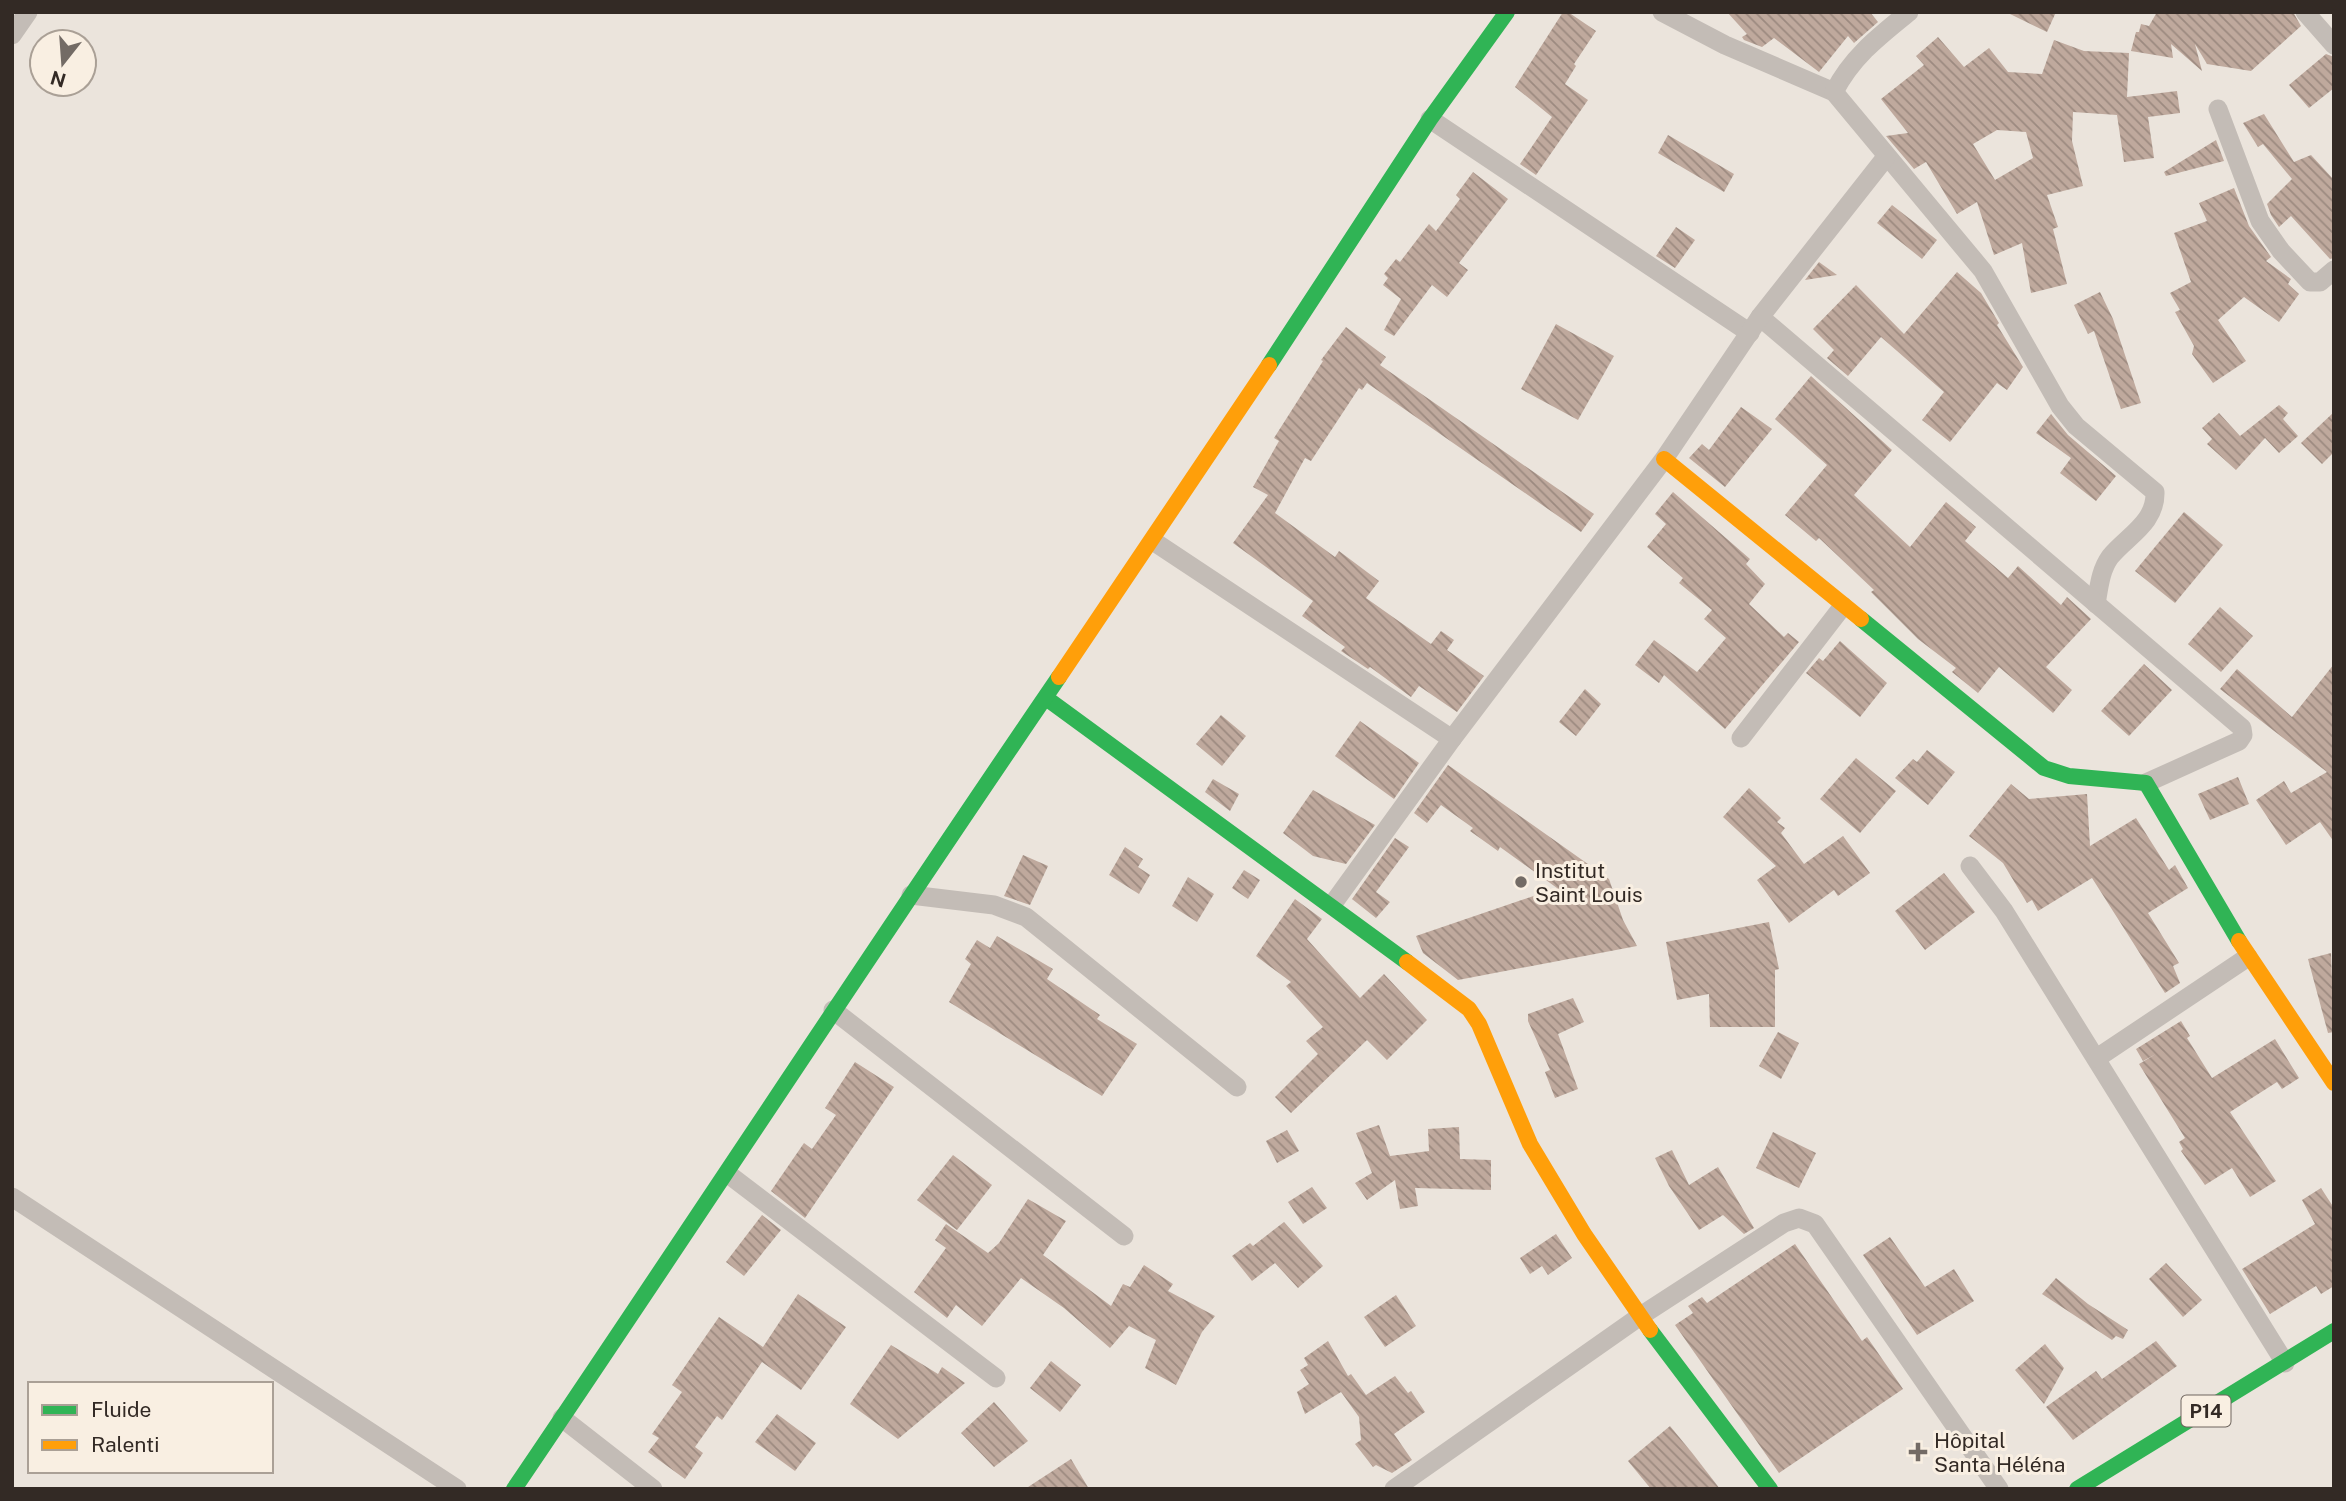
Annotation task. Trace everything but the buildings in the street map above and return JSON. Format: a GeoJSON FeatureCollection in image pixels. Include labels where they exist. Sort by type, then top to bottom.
{"type":"FeatureCollection","features":[{"type":"Feature","properties":{"kind":"main road"},"geometry":{"type":"LineString","coordinates":[[514,1489],[728,1174],[833,1010],[1153,541],[1430,119],[1507,12]]}},
{"type":"Feature","properties":{"kind":"main road"},"geometry":{"type":"LineString","coordinates":[[1664,459],[2044,768],[2069,776],[2146,783],[2248,957],[2334,1083]]}},
{"type":"Feature","properties":{"kind":"main road"},"geometry":{"type":"LineString","coordinates":[[1046,698],[1452,994],[1483,1027],[1530,1143],[1639,1317],[1770,1489]]}},
{"type":"Feature","properties":{"kind":"main road","name":"P14"},"geometry":{"type":"LineString","coordinates":[[2077,1489],[2334,1331]]}},
{"type":"Feature","properties":{"kind":"street"},"geometry":{"type":"LineString","coordinates":[[12,35],[28,12]]}},
{"type":"Feature","properties":{"kind":"street"},"geometry":{"type":"LineString","coordinates":[[1662,12],[1725,45],[1834,92],[1983,271],[2060,406],[2076,425],[2155,492],[2155,505],[2149,518],[2106,565],[2096,604]]}},
{"type":"Feature","properties":{"kind":"street"},"geometry":{"type":"LineString","coordinates":[[1834,92],[1859,54],[1909,12]]}},
{"type":"Feature","properties":{"kind":"street"},"geometry":{"type":"LineString","coordinates":[[2305,12],[2334,45]]}},
{"type":"Feature","properties":{"kind":"street"},"geometry":{"type":"LineString","coordinates":[[2218,109],[2260,221],[2281,251],[2310,282],[2320,282],[2334,270]]}},
{"type":"Feature","properties":{"kind":"street"},"geometry":{"type":"LineString","coordinates":[[1430,119],[1755,325],[2096,604],[2242,728],[2243,735],[2239,741],[2146,783]]}},
{"type":"Feature","properties":{"kind":"street"},"geometry":{"type":"LineString","coordinates":[[1332,905],[1452,739],[1664,459],[1755,325],[1886,157]]}},
{"type":"Feature","properties":{"kind":"street"},"geometry":{"type":"LineString","coordinates":[[1153,541],[1452,739]]}},
{"type":"Feature","properties":{"kind":"street"},"geometry":{"type":"LineString","coordinates":[[1741,738],[1843,606]]}},
{"type":"Feature","properties":{"kind":"street"},"geometry":{"type":"LineString","coordinates":[[1970,866],[2004,911],[2285,1363]]}},
{"type":"Feature","properties":{"kind":"street"},"geometry":{"type":"LineString","coordinates":[[911,895],[994,905],[1026,917],[1237,1087]]}},
{"type":"Feature","properties":{"kind":"street"},"geometry":{"type":"LineString","coordinates":[[2097,1058],[2248,957]]}},
{"type":"Feature","properties":{"kind":"street"},"geometry":{"type":"LineString","coordinates":[[833,1010],[1124,1236]]}},
{"type":"Feature","properties":{"kind":"street"},"geometry":{"type":"LineString","coordinates":[[728,1174],[996,1378]]}},
{"type":"Feature","properties":{"kind":"street"},"geometry":{"type":"LineString","coordinates":[[12,1197],[457,1489]]}},
{"type":"Feature","properties":{"kind":"street"},"geometry":{"type":"LineString","coordinates":[[1394,1489],[1639,1317],[1784,1223],[1799,1218],[1815,1224],[1999,1489]]}},
{"type":"Feature","properties":{"kind":"street"},"geometry":{"type":"LineString","coordinates":[[562,1418],[653,1489]]}},
{"type":"Feature","properties":{"kind":"traffic: fast"},"geometry":{"type":"LineString","coordinates":[[1269,365],[1430,119],[1507,12]]}},
{"type":"Feature","properties":{"kind":"traffic: fast"},"geometry":{"type":"LineString","coordinates":[[1861,619],[2044,768],[2069,776],[2146,783],[2239,941]]}},
{"type":"Feature","properties":{"kind":"traffic: fast"},"geometry":{"type":"LineString","coordinates":[[514,1489],[1059,677]]}},
{"type":"Feature","properties":{"kind":"traffic: fast"},"geometry":{"type":"LineString","coordinates":[[1046,698],[1407,962]]}},
{"type":"Feature","properties":{"kind":"traffic: fast"},"geometry":{"type":"LineString","coordinates":[[1650,1330],[1770,1489]]}},
{"type":"Feature","properties":{"kind":"traffic: fast"},"geometry":{"type":"LineString","coordinates":[[2077,1489],[2334,1331]]}},
{"type":"Feature","properties":{"kind":"traffic: slow"},"geometry":{"type":"LineString","coordinates":[[1059,677],[1269,365]]}},
{"type":"Feature","properties":{"kind":"traffic: slow"},"geometry":{"type":"LineString","coordinates":[[1664,459],[1861,619]]}},
{"type":"Feature","properties":{"kind":"traffic: slow"},"geometry":{"type":"LineString","coordinates":[[2239,941],[2334,1083]]}},
{"type":"Feature","properties":{"kind":"traffic: slow"},"geometry":{"type":"LineString","coordinates":[[1407,962],[1469,1009],[1479,1024],[1530,1144],[1584,1234],[1650,1330]]}},
{"type":"Feature","properties":{"kind":"place","name":"Institut Saint Louis"},"geometry":{"type":"Point","coordinates":[1521,882]}},
{"type":"Feature","properties":{"kind":"place","name":"Hôpital Santa Héléna"},"geometry":{"type":"Point","coordinates":[1918,1452]}}]}
